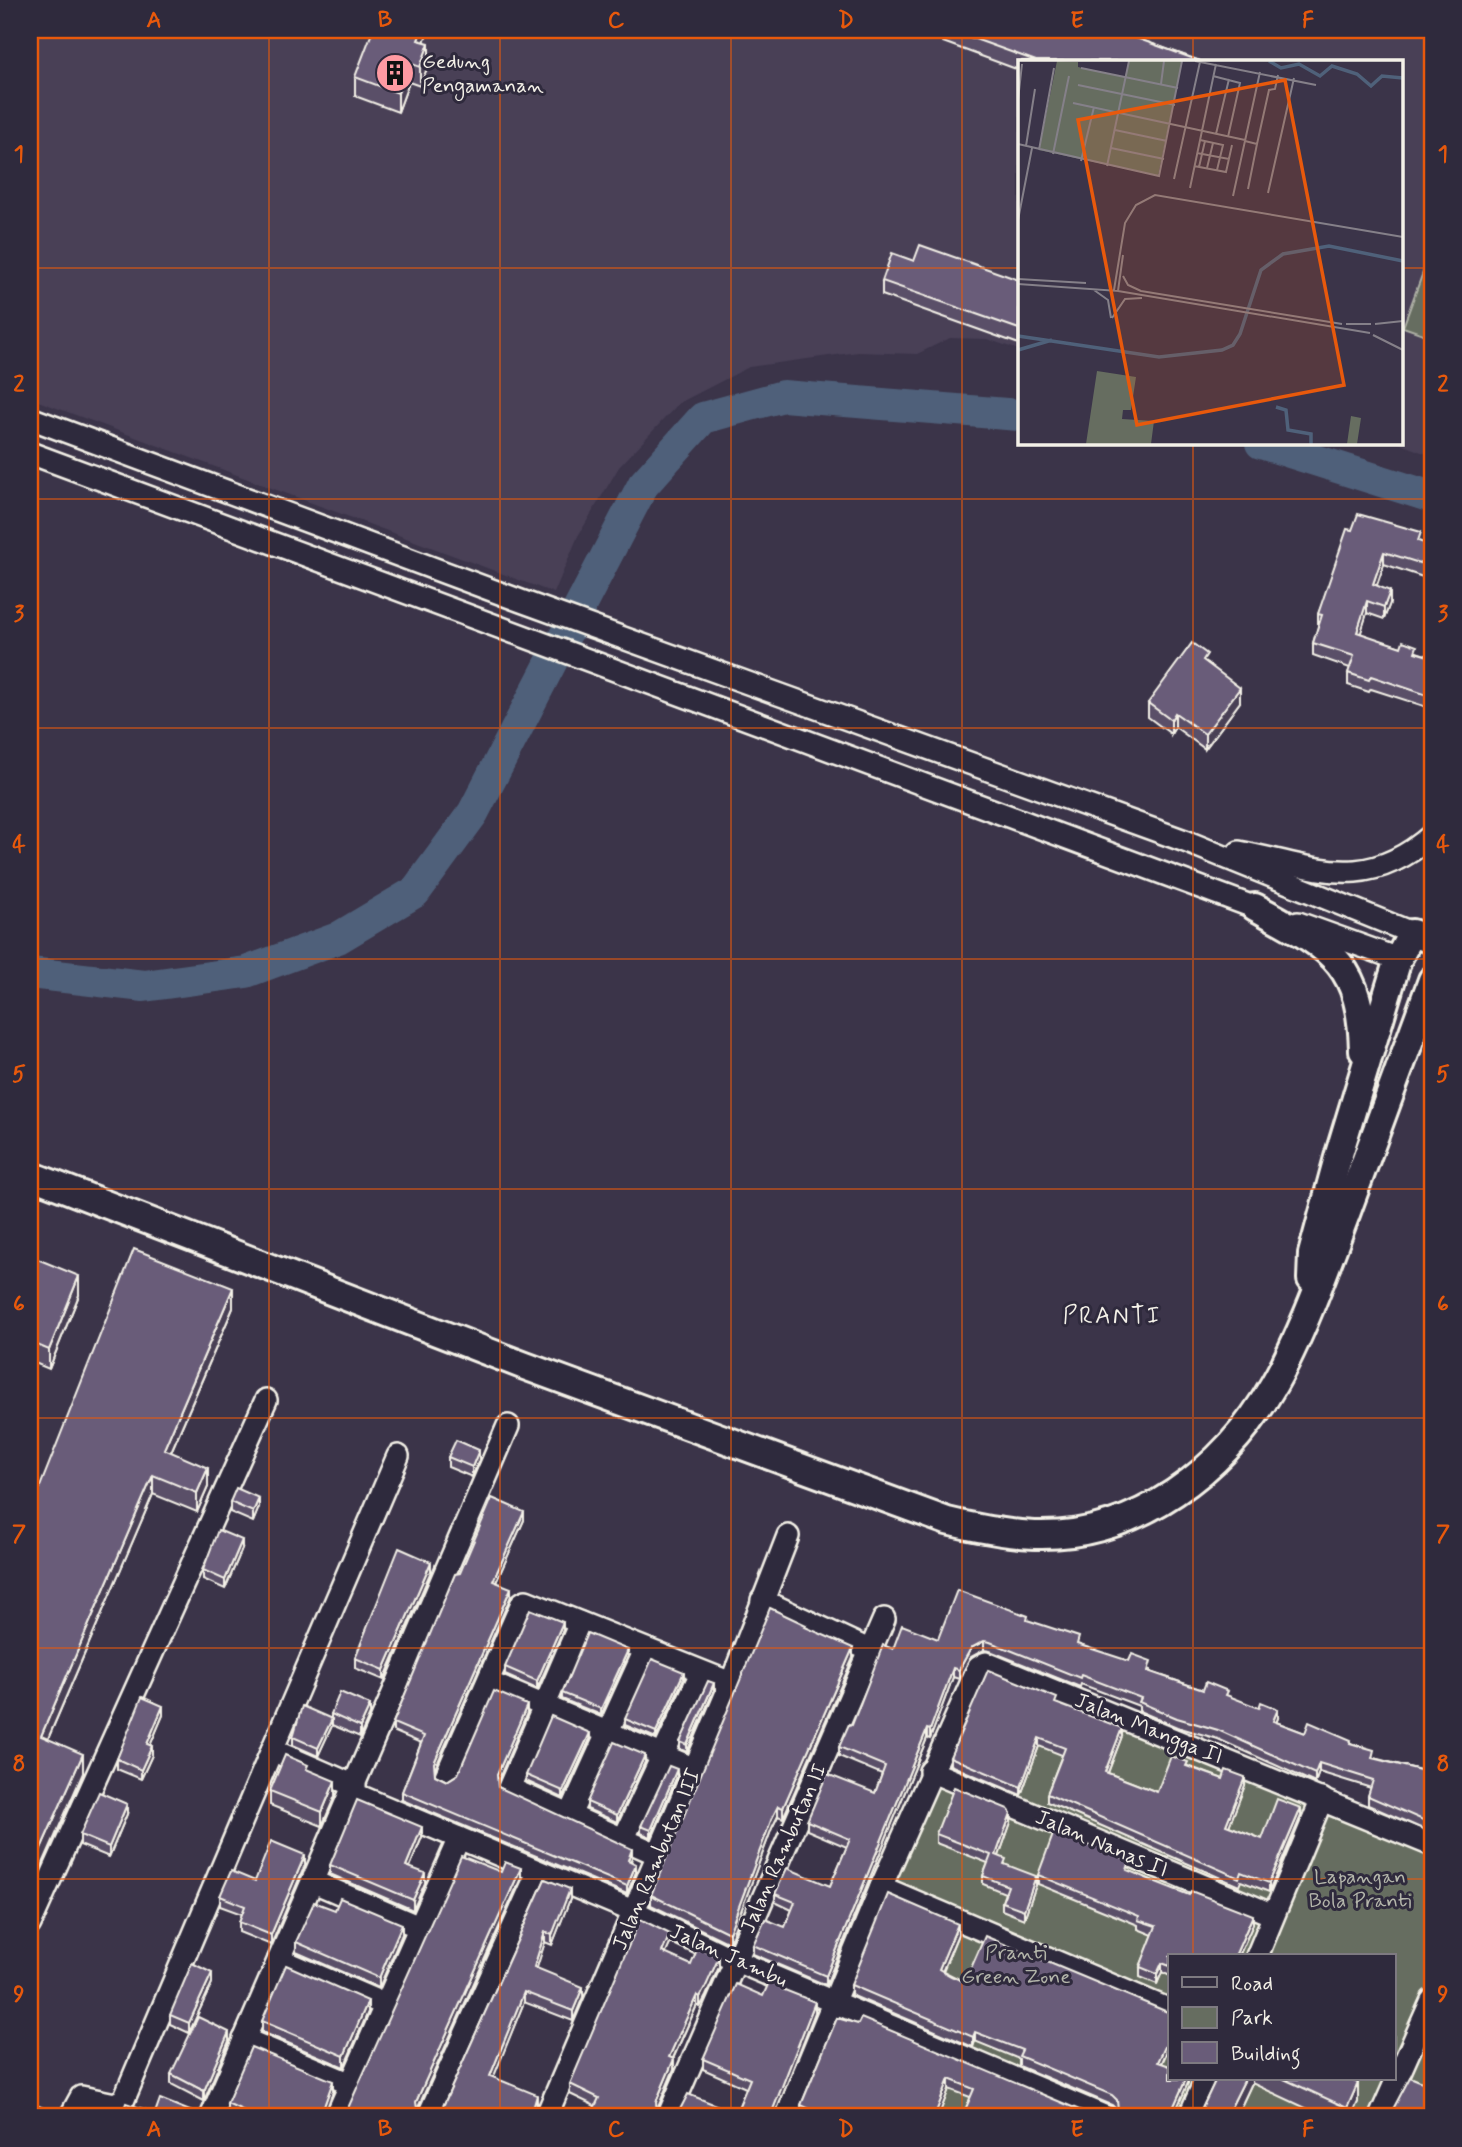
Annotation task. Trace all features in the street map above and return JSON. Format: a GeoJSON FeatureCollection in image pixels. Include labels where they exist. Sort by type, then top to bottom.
{"type":"FeatureCollection","features":[{"type":"Feature","properties":{"kind":"main road"},"geometry":{"type":"LineString","coordinates":[[1255,907],[1319,945],[1336,958],[1350,976],[1358,997],[1363,1067]]}},
{"type":"Feature","properties":{"kind":"main road"},"geometry":{"type":"LineString","coordinates":[[1309,1305],[1312,1254],[1363,1067],[1398,959],[1422,937]]}},
{"type":"Feature","properties":{"kind":"main road"},"geometry":{"type":"LineString","coordinates":[[1398,959],[1432,971]]}},
{"type":"Feature","properties":{"kind":"main road"},"geometry":{"type":"LineString","coordinates":[[30,1175],[869,1495],[947,1521],[991,1532],[1038,1535],[1085,1530],[1126,1519],[1177,1493],[1219,1459],[1274,1384],[1309,1305],[1432,980]]}},
{"type":"Feature","properties":{"kind":"street"},"geometry":{"type":"LineString","coordinates":[[30,418],[630,641],[1185,841],[1422,937]]}},
{"type":"Feature","properties":{"kind":"street"},"geometry":{"type":"LineString","coordinates":[[30,453],[1398,959]]}},
{"type":"Feature","properties":{"kind":"street"},"geometry":{"type":"LineString","coordinates":[[1185,841],[1334,872],[1356,873],[1376,869],[1404,857],[1432,835]]}},
{"type":"Feature","properties":{"kind":"street"},"geometry":{"type":"LineString","coordinates":[[30,1924],[266,1399]]}},
{"type":"Feature","properties":{"kind":"street"},"geometry":{"type":"LineString","coordinates":[[211,2117],[508,1426]]}},
{"type":"Feature","properties":{"kind":"street"},"geometry":{"type":"LineString","coordinates":[[69,2117],[81,2096],[113,2104],[124,2099],[398,1456]]}},
{"type":"Feature","properties":{"kind":"street","name":"Jalan Rambutan III"},"geometry":{"type":"LineString","coordinates":[[546,2117],[695,1769],[788,1536]]}},
{"type":"Feature","properties":{"kind":"street"},"geometry":{"type":"LineString","coordinates":[[762,1600],[869,1650]]}},
{"type":"Feature","properties":{"kind":"street"},"geometry":{"type":"LineString","coordinates":[[446,1776],[523,1602],[528,1601],[701,1673],[731,1682]]}},
{"type":"Feature","properties":{"kind":"street","name":"Jalan Rambutan II"},"geometry":{"type":"LineString","coordinates":[[668,2117],[884,1619]]}},
{"type":"Feature","properties":{"kind":"street"},"geometry":{"type":"LineString","coordinates":[[580,1623],[509,1788],[659,1855]]}},
{"type":"Feature","properties":{"kind":"street"},"geometry":{"type":"LineString","coordinates":[[570,1815],[645,1650]]}},
{"type":"Feature","properties":{"kind":"street","name":"Jalan Mangga II"},"geometry":{"type":"LineString","coordinates":[[930,1771],[978,1668],[989,1663],[1432,1844]]}},
{"type":"Feature","properties":{"kind":"street"},"geometry":{"type":"LineString","coordinates":[[624,1839],[701,1673]]}},
{"type":"Feature","properties":{"kind":"street"},"geometry":{"type":"LineString","coordinates":[[488,1682],[695,1769]]}},
{"type":"Feature","properties":{"kind":"street","name":"Jalan Jambu"},"geometry":{"type":"LineString","coordinates":[[272,1750],[459,1838],[635,1912],[734,1960],[1106,2117]]}},
{"type":"Feature","properties":{"kind":"street"},"geometry":{"type":"LineString","coordinates":[[786,2117],[930,1771]]}},
{"type":"Feature","properties":{"kind":"street","name":"Jalan Nanas II"},"geometry":{"type":"LineString","coordinates":[[930,1771],[1273,1916]]}},
{"type":"Feature","properties":{"kind":"street"},"geometry":{"type":"LineString","coordinates":[[1257,1954],[1322,1799]]}},
{"type":"Feature","properties":{"kind":"street"},"geometry":{"type":"LineString","coordinates":[[336,2117],[459,1838]]}},
{"type":"Feature","properties":{"kind":"street"},"geometry":{"type":"LineString","coordinates":[[428,2117],[538,1872]]}},
{"type":"Feature","properties":{"kind":"street"},"geometry":{"type":"LineString","coordinates":[[314,1882],[419,1927]]}},
{"type":"Feature","properties":{"kind":"street"},"geometry":{"type":"LineString","coordinates":[[881,1887],[1168,2009]]}},
{"type":"Feature","properties":{"kind":"street"},"geometry":{"type":"LineString","coordinates":[[279,1959],[386,2005]]}},
{"type":"Feature","properties":{"kind":"street"},"geometry":{"type":"LineString","coordinates":[[1380,2117],[1432,2000]]}},
{"type":"Feature","properties":{"kind":"street"},"geometry":{"type":"LineString","coordinates":[[244,2039],[351,2084]]}},
{"type":"Feature","properties":{"kind":"street"},"geometry":{"type":"LineString","coordinates":[[1189,2117],[1206,2080]]}},
{"type":"Feature","properties":{"kind":"shaded area"},"geometry":{"type":"Polygon","coordinates":[[[30,30],[1432,30],[1432,456],[1401,444],[1402,60],[1018,60],[1018,350],[987,339],[950,338],[917,354],[858,352],[749,367],[679,403],[619,467],[578,536],[554,593],[30,398],[30,30]]]}},
{"type":"Feature","properties":{"kind":"green space"},"geometry":{"type":"Polygon","coordinates":[[[1432,248],[1432,337],[1403,327],[1432,248]]]}},
{"type":"Feature","properties":{"kind":"green space","name":"Pranti Green Zone"},"geometry":{"type":"Polygon","coordinates":[[[978,1669],[1432,1846],[1432,2117],[786,2117],[978,1669]]]}},
{"type":"Feature","properties":{"kind":"building","name":"Gedung Pengamanan"},"geometry":{"type":"Polygon","coordinates":[[[373,30],[422,30],[418,40],[429,43],[420,67],[409,63],[398,93],[355,77],[373,30]]]}},
{"type":"Feature","properties":{"kind":"building"},"geometry":{"type":"Polygon","coordinates":[[[950,30],[1114,30],[1197,60],[1033,60],[950,30]]]}},
{"type":"Feature","properties":{"kind":"building"},"geometry":{"type":"Polygon","coordinates":[[[920,245],[1018,280],[1018,329],[882,281],[892,253],[914,261],[920,245]]]}},
{"type":"Feature","properties":{"kind":"building"},"geometry":{"type":"Polygon","coordinates":[[[1358,514],[1421,532],[1418,541],[1432,546],[1432,567],[1384,552],[1373,584],[1390,591],[1384,607],[1367,601],[1357,632],[1401,647],[1403,641],[1417,646],[1415,652],[1432,657],[1430,696],[1371,676],[1369,680],[1348,673],[1354,656],[1313,643],[1322,615],[1318,614],[1347,529],[1352,530],[1358,514]]]}},
{"type":"Feature","properties":{"kind":"building"},"geometry":{"type":"Polygon","coordinates":[[[1192,643],[1207,654],[1203,660],[1240,688],[1205,734],[1175,713],[1171,720],[1148,703],[1192,643]]]}},
{"type":"Feature","properties":{"kind":"building"},"geometry":{"type":"Polygon","coordinates":[[[134,1249],[233,1288],[164,1449],[208,1468],[197,1493],[153,1475],[41,1736],[83,1754],[30,1873],[30,1512],[134,1249]]]}},
{"type":"Feature","properties":{"kind":"building"},"geometry":{"type":"Polygon","coordinates":[[[30,1256],[79,1276],[49,1350],[30,1342],[30,1256]]]}},
{"type":"Feature","properties":{"kind":"building"},"geometry":{"type":"Polygon","coordinates":[[[456,1440],[479,1450],[472,1467],[448,1457],[456,1440]]]}},
{"type":"Feature","properties":{"kind":"building"},"geometry":{"type":"Polygon","coordinates":[[[236,1488],[259,1498],[253,1512],[230,1502],[236,1488]]]}},
{"type":"Feature","properties":{"kind":"building"},"geometry":{"type":"Polygon","coordinates":[[[492,1498],[524,1512],[493,1581],[511,1588],[434,1763],[435,1775],[447,1781],[458,1774],[494,1691],[527,1705],[497,1775],[498,1787],[632,1849],[628,1860],[636,1864],[627,1886],[402,1792],[424,1736],[393,1723],[455,1574],[460,1573],[492,1498]]]}},
{"type":"Feature","properties":{"kind":"building"},"geometry":{"type":"Polygon","coordinates":[[[218,1530],[242,1540],[225,1580],[203,1570],[218,1530]]]}},
{"type":"Feature","properties":{"kind":"building"},"geometry":{"type":"Polygon","coordinates":[[[399,1548],[431,1562],[384,1670],[355,1658],[399,1548]]]}},
{"type":"Feature","properties":{"kind":"building"},"geometry":{"type":"Polygon","coordinates":[[[957,1590],[1028,1616],[1027,1620],[1079,1637],[1077,1644],[1129,1661],[1132,1654],[1151,1661],[1148,1671],[1203,1690],[1206,1682],[1228,1691],[1226,1695],[1259,1708],[1261,1702],[1278,1709],[1273,1721],[1305,1733],[1309,1722],[1351,1740],[1350,1743],[1374,1750],[1372,1758],[1432,1773],[1432,1824],[1368,1796],[1373,1780],[1319,1763],[1315,1774],[1218,1730],[1177,1718],[1139,1702],[1141,1698],[984,1641],[971,1648],[959,1670],[953,1668],[930,1730],[927,1729],[826,1976],[753,1945],[765,1919],[785,1927],[795,1902],[775,1894],[787,1868],[830,1886],[850,1839],[807,1821],[827,1774],[875,1793],[885,1766],[839,1747],[849,1724],[852,1725],[883,1645],[893,1649],[902,1625],[938,1639],[957,1590]]]}},
{"type":"Feature","properties":{"kind":"building"},"geometry":{"type":"Polygon","coordinates":[[[770,1608],[853,1648],[783,1808],[778,1806],[772,1818],[729,1933],[651,1895],[770,1608]]]}},
{"type":"Feature","properties":{"kind":"building"},"geometry":{"type":"Polygon","coordinates":[[[530,1609],[563,1622],[537,1681],[505,1667],[530,1609]]]}},
{"type":"Feature","properties":{"kind":"building"},"geometry":{"type":"Polygon","coordinates":[[[587,1633],[628,1650],[601,1709],[562,1693],[587,1633]]]}},
{"type":"Feature","properties":{"kind":"building"},"geometry":{"type":"Polygon","coordinates":[[[652,1659],[684,1672],[656,1732],[625,1719],[652,1659]]]}},
{"type":"Feature","properties":{"kind":"building"},"geometry":{"type":"Polygon","coordinates":[[[988,1670],[1057,1698],[1055,1703],[1122,1728],[1105,1772],[1157,1792],[1171,1756],[1188,1762],[1186,1766],[1223,1779],[1226,1770],[1245,1777],[1226,1825],[1262,1839],[1277,1799],[1301,1808],[1269,1883],[1241,1872],[1239,1878],[1047,1794],[1065,1748],[1039,1738],[1021,1787],[950,1757],[988,1670]]]}},
{"type":"Feature","properties":{"kind":"building"},"geometry":{"type":"Polygon","coordinates":[[[708,1681],[714,1683],[687,1745],[680,1742],[708,1681]]]}},
{"type":"Feature","properties":{"kind":"building"},"geometry":{"type":"Polygon","coordinates":[[[340,1692],[370,1705],[360,1727],[331,1714],[340,1692]]]}},
{"type":"Feature","properties":{"kind":"building"},"geometry":{"type":"Polygon","coordinates":[[[142,1697],[163,1706],[147,1744],[152,1746],[141,1770],[117,1759],[142,1697]]]}},
{"type":"Feature","properties":{"kind":"building"},"geometry":{"type":"Polygon","coordinates":[[[302,1706],[332,1719],[318,1748],[293,1737],[302,1706]]]}},
{"type":"Feature","properties":{"kind":"building"},"geometry":{"type":"Polygon","coordinates":[[[551,1716],[590,1733],[563,1791],[526,1775],[551,1716]]]}},
{"type":"Feature","properties":{"kind":"building"},"geometry":{"type":"Polygon","coordinates":[[[614,1742],[645,1755],[617,1815],[587,1802],[614,1742]]]}},
{"type":"Feature","properties":{"kind":"building"},"geometry":{"type":"Polygon","coordinates":[[[285,1755],[308,1765],[306,1769],[335,1781],[322,1812],[270,1791],[285,1755]]]}},
{"type":"Feature","properties":{"kind":"building"},"geometry":{"type":"Polygon","coordinates":[[[669,1766],[677,1769],[651,1830],[641,1826],[669,1766]]]}},
{"type":"Feature","properties":{"kind":"building"},"geometry":{"type":"Polygon","coordinates":[[[954,1787],[1008,1809],[1011,1813],[996,1855],[1006,1859],[1004,1864],[1036,1876],[1024,1910],[1002,1902],[1008,1886],[983,1876],[991,1855],[936,1834],[954,1787]]]}},
{"type":"Feature","properties":{"kind":"building"},"geometry":{"type":"Polygon","coordinates":[[[99,1792],[127,1804],[109,1847],[80,1835],[99,1792]]]}},
{"type":"Feature","properties":{"kind":"building"},"geometry":{"type":"Polygon","coordinates":[[[357,1800],[422,1827],[406,1866],[425,1873],[413,1900],[330,1865],[357,1800]]]}},
{"type":"Feature","properties":{"kind":"building"},"geometry":{"type":"Polygon","coordinates":[[[1054,1832],[1093,1847],[1094,1844],[1130,1861],[1127,1870],[1189,1895],[1191,1891],[1253,1915],[1236,1954],[1168,1954],[1168,1965],[1162,1963],[1157,1974],[1140,1967],[1156,1926],[1138,1920],[1139,1916],[1038,1875],[1054,1832]]]}},
{"type":"Feature","properties":{"kind":"building"},"geometry":{"type":"Polygon","coordinates":[[[271,1841],[305,1855],[271,1935],[239,1922],[245,1906],[220,1896],[231,1871],[255,1881],[271,1841]]]}},
{"type":"Feature","properties":{"kind":"building"},"geometry":{"type":"Polygon","coordinates":[[[461,1856],[501,1872],[505,1862],[521,1868],[416,2102],[418,2115],[423,2117],[344,2117],[461,1856]]]}},
{"type":"Feature","properties":{"kind":"building"},"geometry":{"type":"Polygon","coordinates":[[[545,1879],[570,1889],[552,1935],[545,1932],[534,1967],[583,1987],[573,2011],[524,1992],[490,2076],[537,2095],[533,2109],[539,2117],[434,2117],[440,2113],[545,1879]]]}},
{"type":"Feature","properties":{"kind":"building"},"geometry":{"type":"Polygon","coordinates":[[[888,1894],[958,1924],[939,1969],[965,1982],[985,1936],[1168,2012],[1168,2040],[1158,2062],[1168,2065],[1168,2080],[1186,2080],[1169,2117],[1114,2117],[1118,2112],[1117,2100],[1112,2095],[1019,2056],[1022,2050],[975,2032],[973,2037],[851,1985],[888,1894]]]}},
{"type":"Feature","properties":{"kind":"building"},"geometry":{"type":"Polygon","coordinates":[[[340,1898],[402,1924],[379,1978],[296,1942],[314,1902],[335,1910],[340,1898]]]}},
{"type":"Feature","properties":{"kind":"building"},"geometry":{"type":"Polygon","coordinates":[[[640,1919],[670,1934],[662,1952],[691,1965],[698,1947],[719,1957],[700,1997],[697,1995],[669,2057],[674,2059],[656,2102],[657,2114],[661,2117],[590,2117],[599,2098],[570,2084],[640,1919]]]}},
{"type":"Feature","properties":{"kind":"building"},"geometry":{"type":"Polygon","coordinates":[[[192,1963],[212,1973],[189,2023],[170,2015],[192,1963]]]}},
{"type":"Feature","properties":{"kind":"building"},"geometry":{"type":"Polygon","coordinates":[[[286,1965],[368,2001],[344,2056],[262,2021],[286,1965]]]}},
{"type":"Feature","properties":{"kind":"building"},"geometry":{"type":"Polygon","coordinates":[[[770,1980],[784,1985],[782,1989],[815,2002],[770,2117],[676,2117],[688,2094],[736,2113],[750,2079],[703,2059],[736,1984],[763,1996],[770,1980]]]}},
{"type":"Feature","properties":{"kind":"building"},"geometry":{"type":"Polygon","coordinates":[[[198,2017],[229,2032],[204,2091],[171,2074],[198,2017]]]}},
{"type":"Feature","properties":{"kind":"building"},"geometry":{"type":"Polygon","coordinates":[[[837,2018],[858,2024],[861,2018],[1096,2117],[962,2117],[974,2089],[949,2079],[934,2117],[827,2117],[801,2105],[837,2018]]]}},
{"type":"Feature","properties":{"kind":"building"},"geometry":{"type":"Polygon","coordinates":[[[251,2047],[333,2081],[323,2109],[330,2117],[257,2117],[227,2103],[251,2047]]]}},
{"type":"Feature","properties":{"kind":"building"},"geometry":{"type":"Polygon","coordinates":[[[1410,2077],[1432,2086],[1432,2117],[1385,2117],[1392,2111],[1410,2077]]]}},
{"type":"Feature","properties":{"kind":"building"},"geometry":{"type":"Polygon","coordinates":[[[1216,2080],[1244,2080],[1226,2117],[1198,2117],[1216,2080]]]}},
{"type":"Feature","properties":{"kind":"building"},"geometry":{"type":"Polygon","coordinates":[[[1286,2080],[1352,2080],[1358,2083],[1347,2108],[1286,2080]]]}},
{"type":"Feature","properties":{"kind":"building"},"geometry":{"type":"Polygon","coordinates":[[[160,2099],[195,2113],[193,2117],[121,2117],[126,2103],[155,2113],[160,2099]]]}},
{"type":"Feature","properties":{"kind":"building"},"geometry":{"type":"Polygon","coordinates":[[[39,2106],[61,2117],[34,2117],[39,2106]]]}},
{"type":"Feature","properties":{"kind":"building"},"geometry":{"type":"Polygon","coordinates":[[[559,2109],[578,2117],[554,2117],[559,2109]]]}},
{"type":"Feature","properties":{"kind":"waterway"},"geometry":{"type":"LineString","coordinates":[[30,973],[144,986],[246,972],[338,938],[415,892],[473,813],[643,485],[703,418],[783,396],[1018,415]]}},
{"type":"Feature","properties":{"kind":"waterway"},"geometry":{"type":"LineString","coordinates":[[1264,444],[1432,497]]}},
{"type":"Feature","properties":{"kind":"place","name":"Gedung Pengamanan"},"geometry":{"type":"Point","coordinates":[395,73]}},
{"type":"Feature","properties":{"kind":"district","name":"PRANTI"},"geometry":{"type":"Point","coordinates":[1112,1315]}},
{"type":"Feature","properties":{"kind":"park label","name":"Lapangan Bola Pranti"},"geometry":{"type":"Point","coordinates":[1360,1888]}}]}
